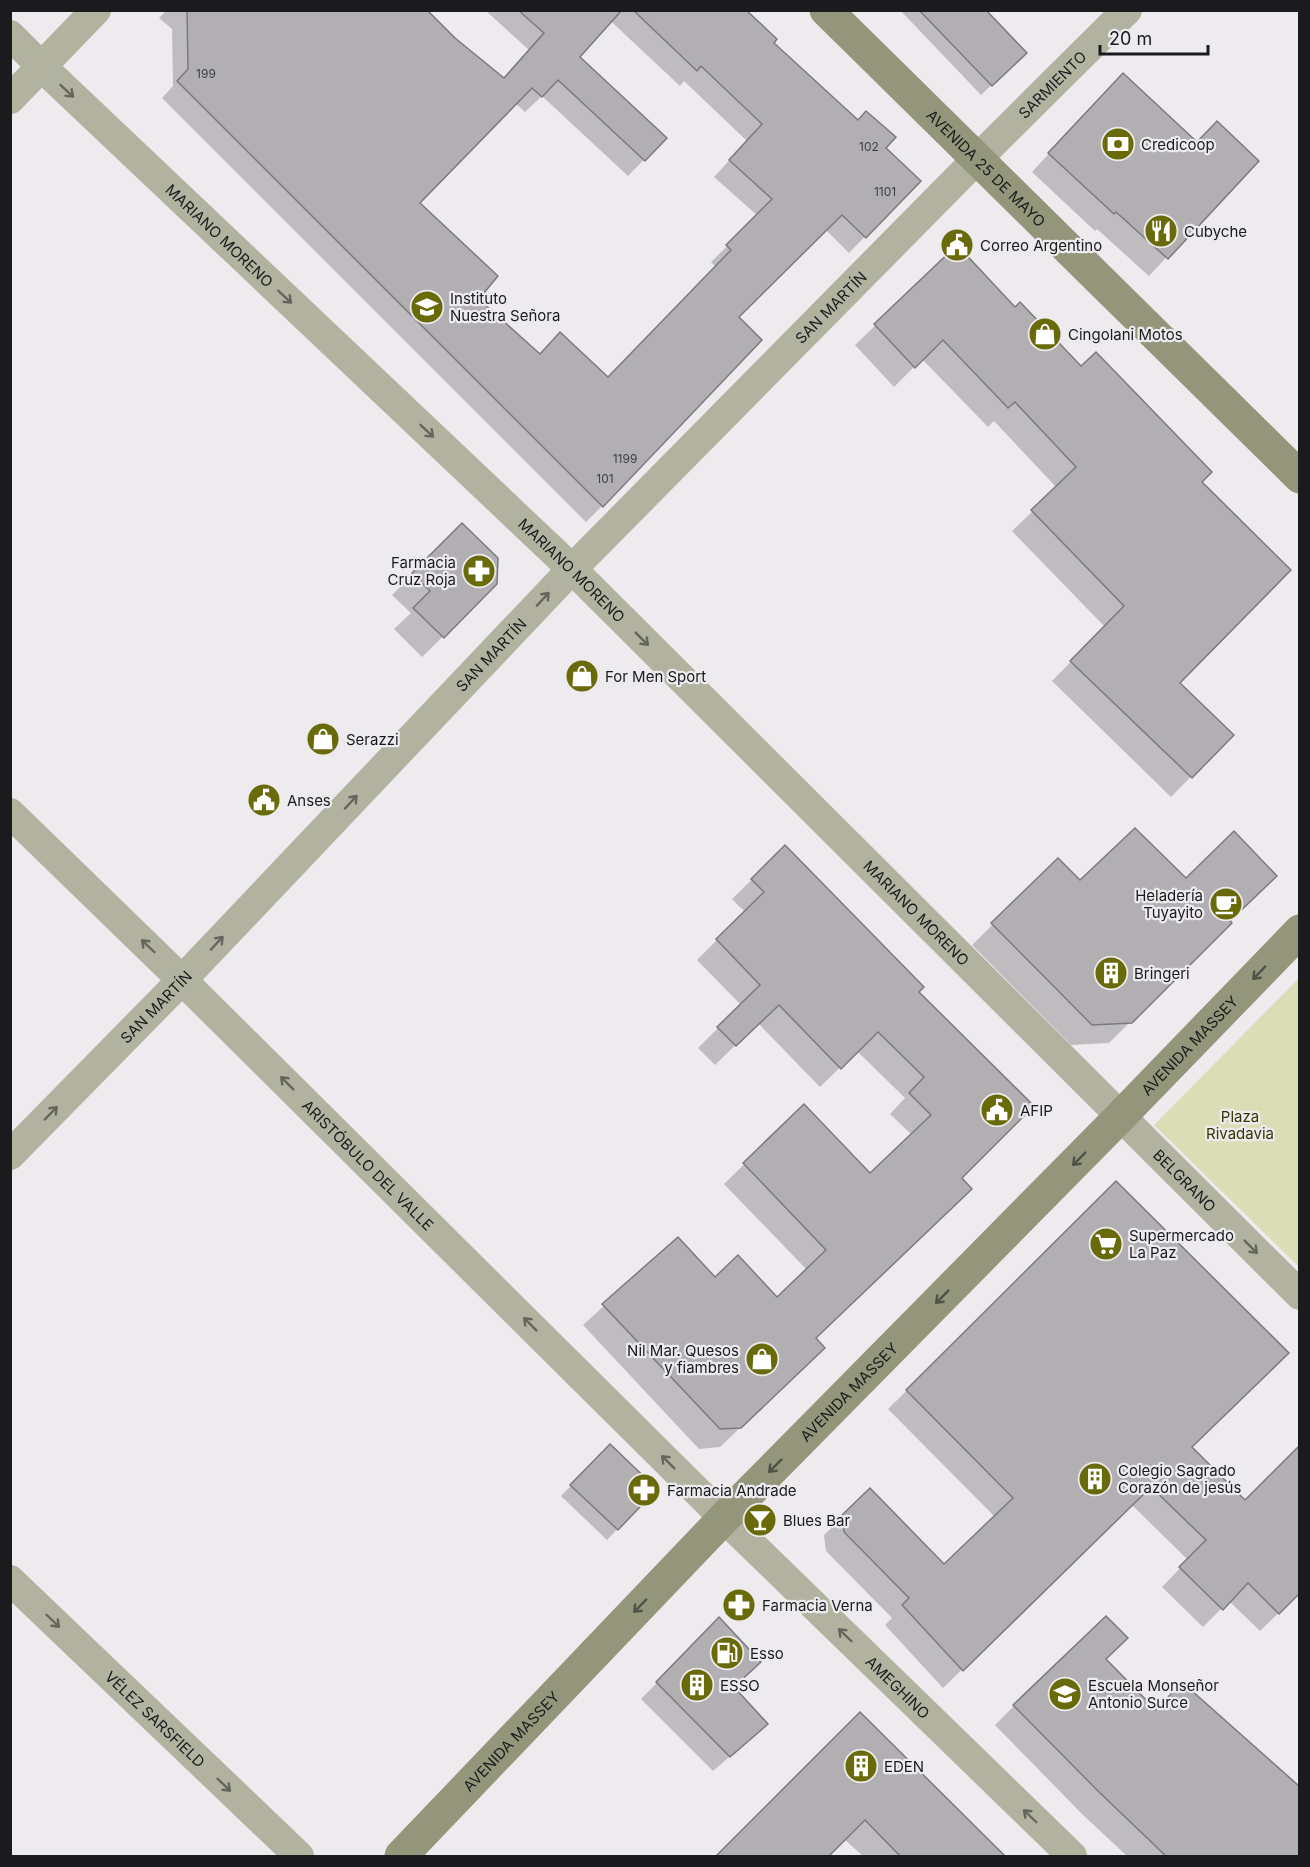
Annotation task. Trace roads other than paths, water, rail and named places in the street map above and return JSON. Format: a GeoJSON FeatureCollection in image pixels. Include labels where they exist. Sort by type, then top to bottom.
{"type":"FeatureCollection","features":[{"type":"Feature","properties":{"kind":"main road","name":"AVENIDA 25 DE MAYO"},"geometry":{"type":"LineString","coordinates":[[826,10],[1299,477]]}},
{"type":"Feature","properties":{"kind":"main road","name":"AVENIDA MASSEY"},"geometry":{"type":"LineString","coordinates":[[401,1857],[724,1518],[1120,1117],[1299,931]]}},
{"type":"Feature","properties":{"kind":"street"},"geometry":{"type":"LineString","coordinates":[[10,99],[96,10]]}},
{"type":"Feature","properties":{"kind":"street","name":"SARMIENTO"},"geometry":{"type":"LineString","coordinates":[[977,159],[1127,10]]}},
{"type":"Feature","properties":{"kind":"street","name":"MARIANO MORENO"},"geometry":{"type":"LineString","coordinates":[[10,35],[572,569],[1120,1117]]}},
{"type":"Feature","properties":{"kind":"street","name":"SAN MARTÍN"},"geometry":{"type":"LineString","coordinates":[[10,1155],[182,980],[572,569],[977,159]]}},
{"type":"Feature","properties":{"kind":"street","name":"ARISTÓBULO DEL VALLE"},"geometry":{"type":"LineString","coordinates":[[10,813],[182,980],[724,1518]]}},
{"type":"Feature","properties":{"kind":"street","name":"BELGRANO"},"geometry":{"type":"LineString","coordinates":[[1120,1117],[1299,1295]]}},
{"type":"Feature","properties":{"kind":"street","name":"AMEGHINO"},"geometry":{"type":"LineString","coordinates":[[724,1518],[1072,1857]]}},
{"type":"Feature","properties":{"kind":"street","name":"VÉLEZ SARSFIELD"},"geometry":{"type":"LineString","coordinates":[[10,1580],[299,1857]]}},
{"type":"Feature","properties":{"kind":"place","name":"Credicoop"},"geometry":{"type":"Point","coordinates":[1118,144]}},
{"type":"Feature","properties":{"kind":"place","name":"Cubyche"},"geometry":{"type":"Point","coordinates":[1161,231]}},
{"type":"Feature","properties":{"kind":"place","name":"Correo Argentino"},"geometry":{"type":"Point","coordinates":[957,245]}},
{"type":"Feature","properties":{"kind":"place","name":"Instituto Nuestra Señora"},"geometry":{"type":"Point","coordinates":[427,307]}},
{"type":"Feature","properties":{"kind":"place","name":"Cingolani Motos"},"geometry":{"type":"Point","coordinates":[1045,334]}},
{"type":"Feature","properties":{"kind":"place","name":"Farmacia Cruz Roja"},"geometry":{"type":"Point","coordinates":[479,571]}},
{"type":"Feature","properties":{"kind":"place","name":"For Men Sport"},"geometry":{"type":"Point","coordinates":[582,676]}},
{"type":"Feature","properties":{"kind":"place","name":"Serazzi"},"geometry":{"type":"Point","coordinates":[323,739]}},
{"type":"Feature","properties":{"kind":"place","name":"Anses"},"geometry":{"type":"Point","coordinates":[264,800]}},
{"type":"Feature","properties":{"kind":"place","name":"Heladería Tuyayito"},"geometry":{"type":"Point","coordinates":[1226,904]}},
{"type":"Feature","properties":{"kind":"place","name":"Bringeri"},"geometry":{"type":"Point","coordinates":[1111,973]}},
{"type":"Feature","properties":{"kind":"place","name":"AFIP"},"geometry":{"type":"Point","coordinates":[997,1110]}},
{"type":"Feature","properties":{"kind":"place","name":"Supermercado La Paz"},"geometry":{"type":"Point","coordinates":[1106,1244]}},
{"type":"Feature","properties":{"kind":"place","name":"Nil Mar. Quesos y fiambres"},"geometry":{"type":"Point","coordinates":[762,1359]}},
{"type":"Feature","properties":{"kind":"place","name":"Colegio Sagrado Corazón de jesús"},"geometry":{"type":"Point","coordinates":[1095,1479]}},
{"type":"Feature","properties":{"kind":"place","name":"Farmacia Andrade"},"geometry":{"type":"Point","coordinates":[644,1490]}},
{"type":"Feature","properties":{"kind":"place","name":"Blues Bar"},"geometry":{"type":"Point","coordinates":[760,1520]}},
{"type":"Feature","properties":{"kind":"place","name":"Farmacia Verna"},"geometry":{"type":"Point","coordinates":[739,1605]}},
{"type":"Feature","properties":{"kind":"place","name":"Esso"},"geometry":{"type":"Point","coordinates":[727,1653]}},
{"type":"Feature","properties":{"kind":"place","name":"ESSO"},"geometry":{"type":"Point","coordinates":[697,1685]}},
{"type":"Feature","properties":{"kind":"place","name":"Escuela Monseñor Antonio Surce"},"geometry":{"type":"Point","coordinates":[1065,1694]}},
{"type":"Feature","properties":{"kind":"place","name":"EDEN"},"geometry":{"type":"Point","coordinates":[861,1766]}},
{"type":"Feature","properties":{"kind":"park label","name":"Plaza Rivadavia"},"geometry":{"type":"Point","coordinates":[1240,1124]}}]}
